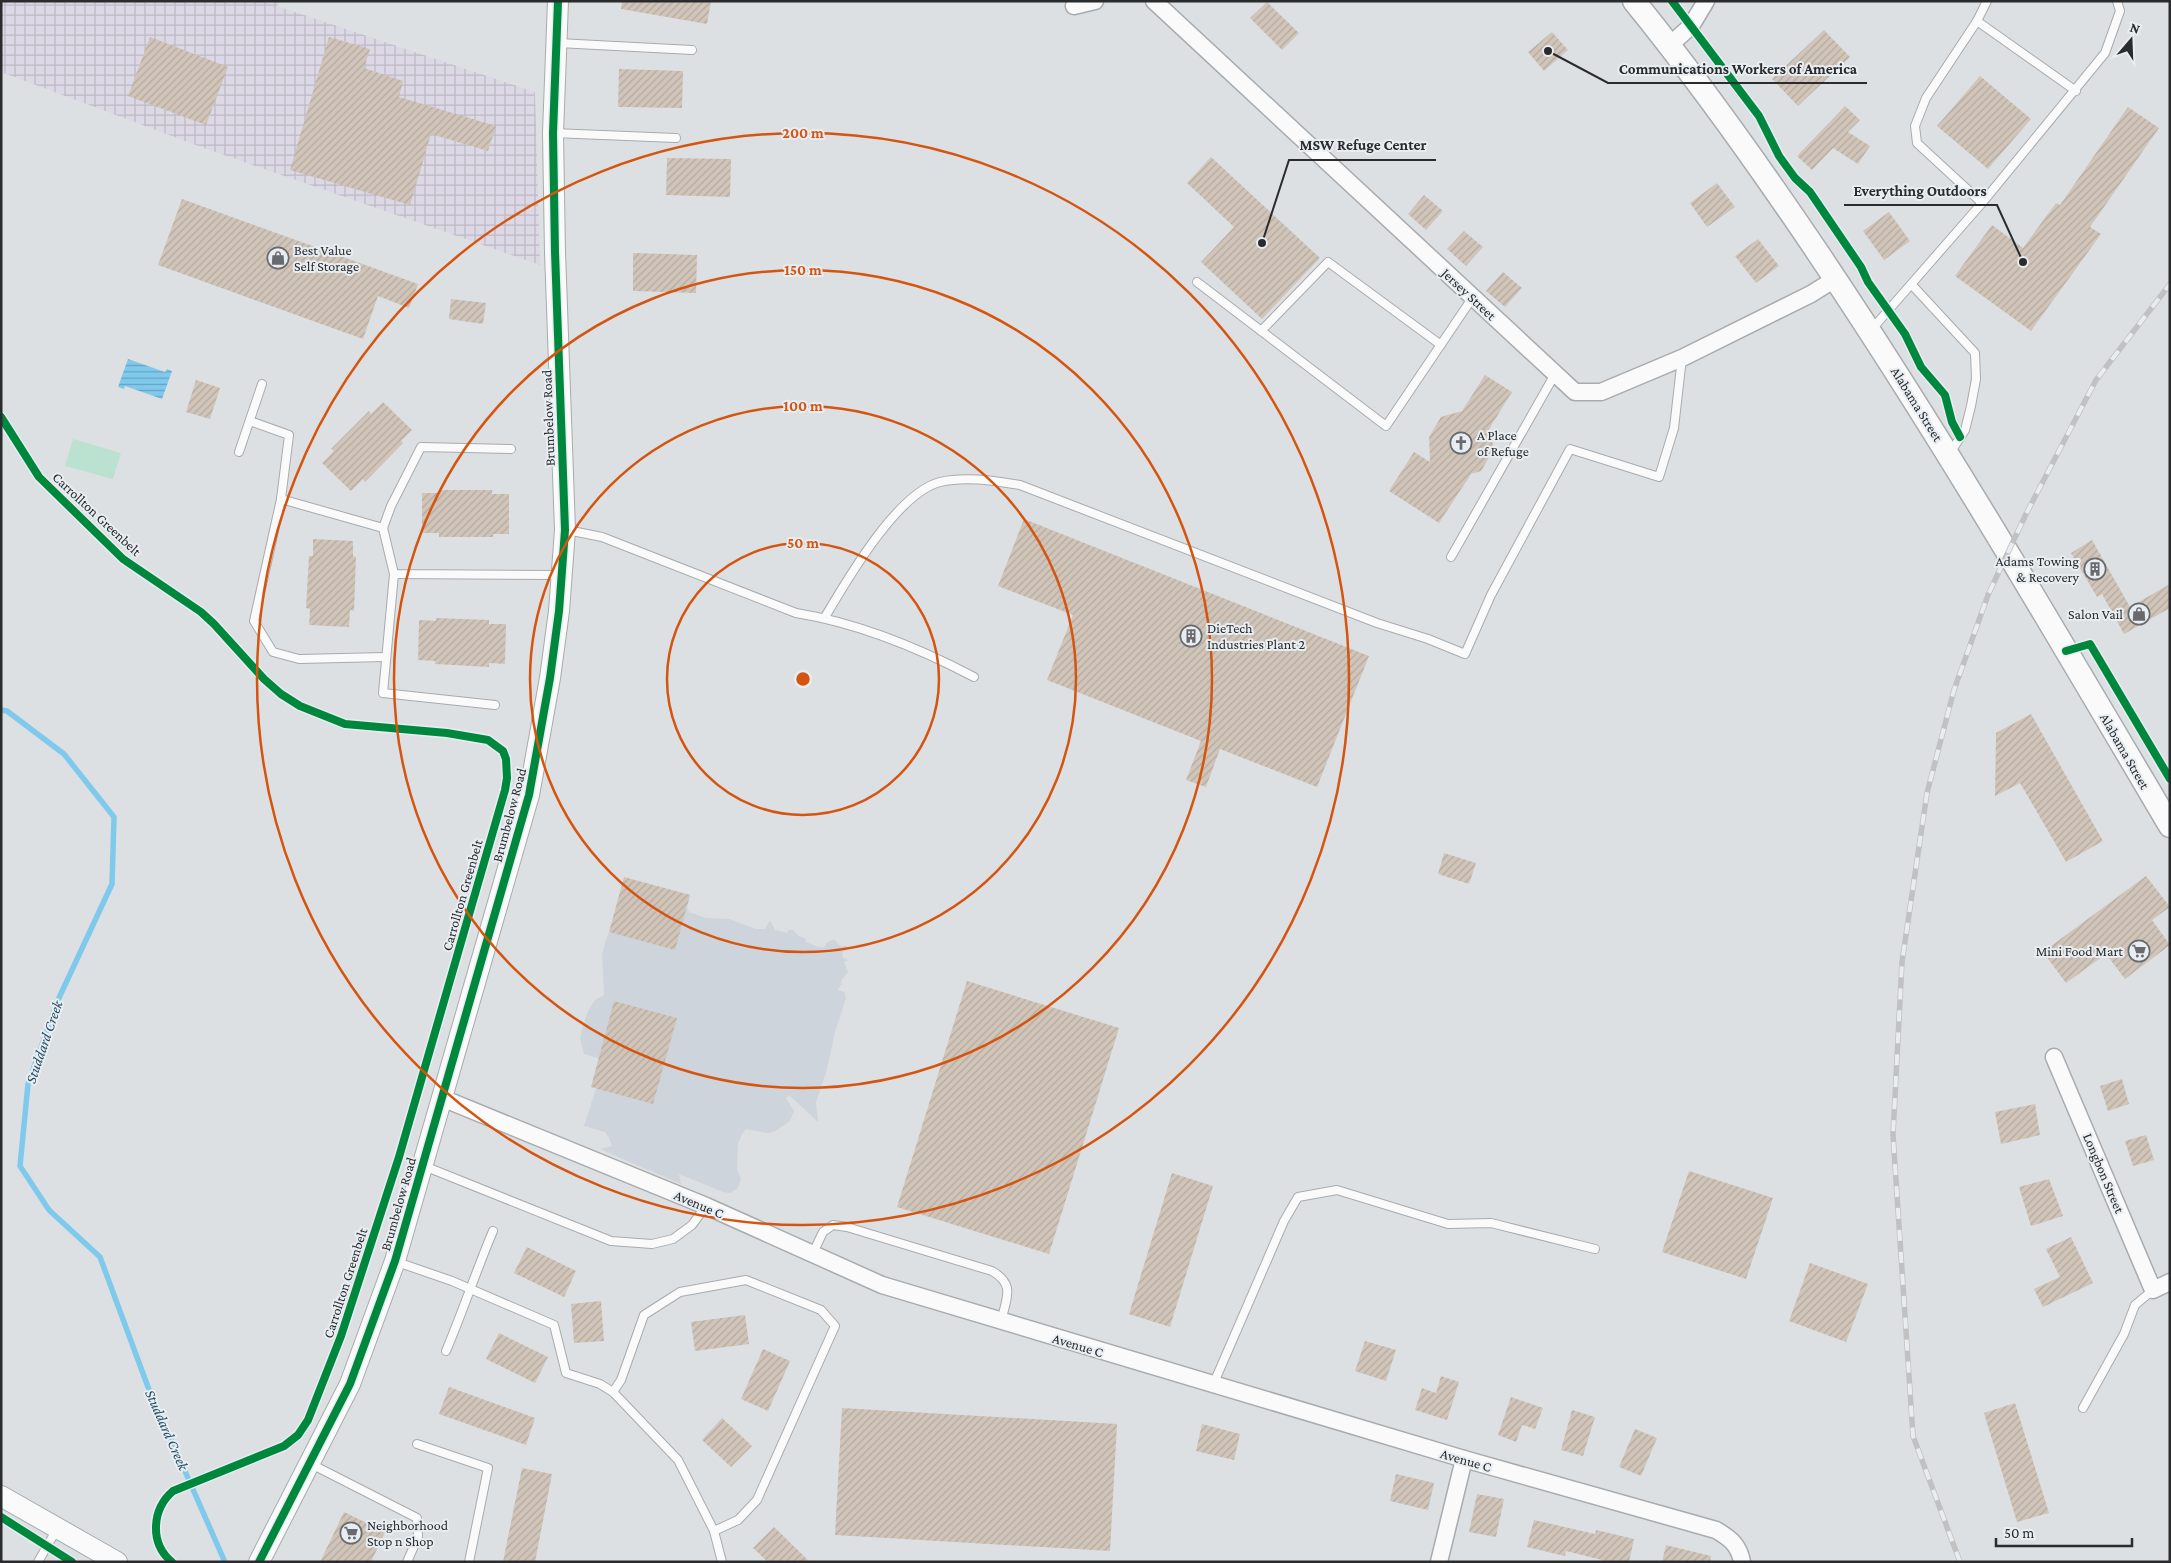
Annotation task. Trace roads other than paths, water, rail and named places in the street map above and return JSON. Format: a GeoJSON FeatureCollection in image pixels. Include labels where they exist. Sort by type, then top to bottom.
{"type":"FeatureCollection","features":[{"type":"Feature","properties":{"kind":"main road","name":"Alabama Street"},"geometry":{"type":"LineString","coordinates":[[1634,1],[1670,45],[1751,154],[1871,330],[1949,455],[2170,826]]}},
{"type":"Feature","properties":{"kind":"street","name":"Brumbelow Road"},"geometry":{"type":"LineString","coordinates":[[259,1562],[350,1384],[395,1261],[529,795],[550,678],[562,575],[564,530],[553,133],[558,1]]}},
{"type":"Feature","properties":{"kind":"street"},"geometry":{"type":"LineString","coordinates":[[1074,6],[1095,1]]}},
{"type":"Feature","properties":{"kind":"street","name":"Jersey Street"},"geometry":{"type":"LineString","coordinates":[[1154,1],[1575,392],[1602,392],[1682,358],[1812,294],[1835,278]]}},
{"type":"Feature","properties":{"kind":"street"},"geometry":{"type":"LineString","coordinates":[[1670,45],[1690,26],[1706,1]]}},
{"type":"Feature","properties":{"kind":"street","name":"Longbon Street"},"geometry":{"type":"LineString","coordinates":[[2054,1057],[2152,1290]]}},
{"type":"Feature","properties":{"kind":"street","name":"Avenue C"},"geometry":{"type":"LineString","coordinates":[[442,1098],[706,1206],[882,1285],[1464,1459],[1716,1530],[1732,1539],[1740,1550],[1742,1562]]}},
{"type":"Feature","properties":{"kind":"street"},"geometry":{"type":"LineString","coordinates":[[2152,1290],[2170,1282]]}},
{"type":"Feature","properties":{"kind":"street"},"geometry":{"type":"LineString","coordinates":[[1439,1562],[1464,1459]]}},
{"type":"Feature","properties":{"kind":"street"},"geometry":{"type":"LineString","coordinates":[[1,1496],[118,1562]]}},
{"type":"Feature","properties":{"kind":"lane"},"geometry":{"type":"LineString","coordinates":[[1982,203],[1916,143],[1915,126],[1926,98],[1977,21],[1987,1]]}},
{"type":"Feature","properties":{"kind":"lane"},"geometry":{"type":"LineString","coordinates":[[1871,330],[1912,286],[2076,91],[2105,53],[2120,11],[2117,1]]}},
{"type":"Feature","properties":{"kind":"lane"},"geometry":{"type":"LineString","coordinates":[[1977,21],[2076,91]]}},
{"type":"Feature","properties":{"kind":"lane"},"geometry":{"type":"LineString","coordinates":[[556,43],[692,50]]}},
{"type":"Feature","properties":{"kind":"lane"},"geometry":{"type":"LineString","coordinates":[[553,133],[676,138]]}},
{"type":"Feature","properties":{"kind":"lane"},"geometry":{"type":"LineString","coordinates":[[1261,331],[1328,262],[1441,344]]}},
{"type":"Feature","properties":{"kind":"lane"},"geometry":{"type":"LineString","coordinates":[[1197,282],[1386,426],[1473,297]]}},
{"type":"Feature","properties":{"kind":"lane"},"geometry":{"type":"LineString","coordinates":[[1912,286],[1975,353],[1976,379],[1965,430],[1949,455]]}},
{"type":"Feature","properties":{"kind":"lane"},"geometry":{"type":"LineString","coordinates":[[824,618],[857,564],[906,501],[939,482],[983,479],[1020,485],[1378,623],[1428,639],[1464,654],[1491,595],[1570,449],[1659,476],[1674,428],[1682,358]]}},
{"type":"Feature","properties":{"kind":"lane"},"geometry":{"type":"LineString","coordinates":[[1450,557],[1556,374]]}},
{"type":"Feature","properties":{"kind":"lane"},"geometry":{"type":"LineString","coordinates":[[239,452],[262,384]]}},
{"type":"Feature","properties":{"kind":"lane"},"geometry":{"type":"LineString","coordinates":[[250,421],[289,435],[282,499],[254,621],[273,652],[299,660],[385,658]]}},
{"type":"Feature","properties":{"kind":"lane"},"geometry":{"type":"LineString","coordinates":[[495,705],[383,693],[394,574],[383,528],[391,506],[421,447],[511,449]]}},
{"type":"Feature","properties":{"kind":"lane"},"geometry":{"type":"LineString","coordinates":[[282,499],[383,528]]}},
{"type":"Feature","properties":{"kind":"lane"},"geometry":{"type":"LineString","coordinates":[[564,530],[602,537],[796,613],[824,618],[934,656],[974,677]]}},
{"type":"Feature","properties":{"kind":"lane"},"geometry":{"type":"LineString","coordinates":[[394,574],[562,575]]}},
{"type":"Feature","properties":{"kind":"lane"},"geometry":{"type":"LineString","coordinates":[[423,1165],[611,1241],[652,1244],[673,1239],[692,1224],[706,1206]]}},
{"type":"Feature","properties":{"kind":"lane"},"geometry":{"type":"LineString","coordinates":[[1213,1385],[1284,1221],[1298,1197],[1337,1190],[1448,1224],[1491,1222],[1595,1249]]}},
{"type":"Feature","properties":{"kind":"lane"},"geometry":{"type":"LineString","coordinates":[[812,1255],[823,1232],[833,1225],[856,1230],[992,1271],[1003,1277],[1008,1288],[1002,1322]]}},
{"type":"Feature","properties":{"kind":"lane"},"geometry":{"type":"LineString","coordinates":[[446,1351],[493,1231]]}},
{"type":"Feature","properties":{"kind":"lane"},"geometry":{"type":"LineString","coordinates":[[395,1261],[471,1289],[554,1325],[566,1373],[600,1384],[613,1392],[678,1460],[714,1531],[722,1562]]}},
{"type":"Feature","properties":{"kind":"lane"},"geometry":{"type":"LineString","coordinates":[[613,1392],[621,1380],[644,1315],[680,1292],[746,1280],[821,1310],[835,1326],[757,1500],[738,1520],[714,1531]]}},
{"type":"Feature","properties":{"kind":"lane"},"geometry":{"type":"LineString","coordinates":[[2083,1408],[2120,1342],[2134,1305],[2152,1290]]}},
{"type":"Feature","properties":{"kind":"lane"},"geometry":{"type":"LineString","coordinates":[[417,1444],[488,1468],[470,1562]]}},
{"type":"Feature","properties":{"kind":"lane"},"geometry":{"type":"LineString","coordinates":[[309,1463],[417,1518],[418,1537],[406,1562]]}},
{"type":"Feature","properties":{"kind":"lane"},"geometry":{"type":"LineString","coordinates":[[38,1562],[57,1528]]}},
{"type":"Feature","properties":{"kind":"water"},"geometry":{"type":"Polygon","coordinates":[[[128,359],[165,372],[167,369],[172,371],[162,399],[125,386],[124,389],[118,387],[128,359]]]}},
{"type":"Feature","properties":{"kind":"waterway","name":"Studdard Creek"},"geometry":{"type":"LineString","coordinates":[[1,710],[7,711],[64,754],[114,817],[112,884],[58,1000],[28,1084],[20,1166],[49,1210],[100,1257],[148,1387],[224,1560]]}},
{"type":"Feature","properties":{"kind":"railway"},"geometry":{"type":"LineString","coordinates":[[1960,1562],[1913,1436],[1893,1135],[1902,962],[1927,793],[1954,690],[1988,595],[2026,514],[2096,380],[2170,284]]}},
{"type":"Feature","properties":{"kind":"place","name":"Communications Workers of America"},"geometry":{"type":"Point","coordinates":[1548,51]}},
{"type":"Feature","properties":{"kind":"place","name":"MSW Refuge Center"},"geometry":{"type":"Point","coordinates":[1262,243]}},
{"type":"Feature","properties":{"kind":"place","name":"Best Value Self Storage"},"geometry":{"type":"Point","coordinates":[278,258]}},
{"type":"Feature","properties":{"kind":"place","name":"Everything Outdoors"},"geometry":{"type":"Point","coordinates":[2023,262]}},
{"type":"Feature","properties":{"kind":"place","name":"A Place of Refuge"},"geometry":{"type":"Point","coordinates":[1461,443]}},
{"type":"Feature","properties":{"kind":"place","name":"Adams Towing & Recovery"},"geometry":{"type":"Point","coordinates":[2095,569]}},
{"type":"Feature","properties":{"kind":"place","name":"Salon Vail"},"geometry":{"type":"Point","coordinates":[2139,614]}},
{"type":"Feature","properties":{"kind":"place","name":"DieTech Industries Plant 2"},"geometry":{"type":"Point","coordinates":[1191,636]}},
{"type":"Feature","properties":{"kind":"place","name":"Mini Food Mart"},"geometry":{"type":"Point","coordinates":[2139,951]}},
{"type":"Feature","properties":{"kind":"place","name":"Neighborhood Stop n Shop"},"geometry":{"type":"Point","coordinates":[351,1533]}}]}
